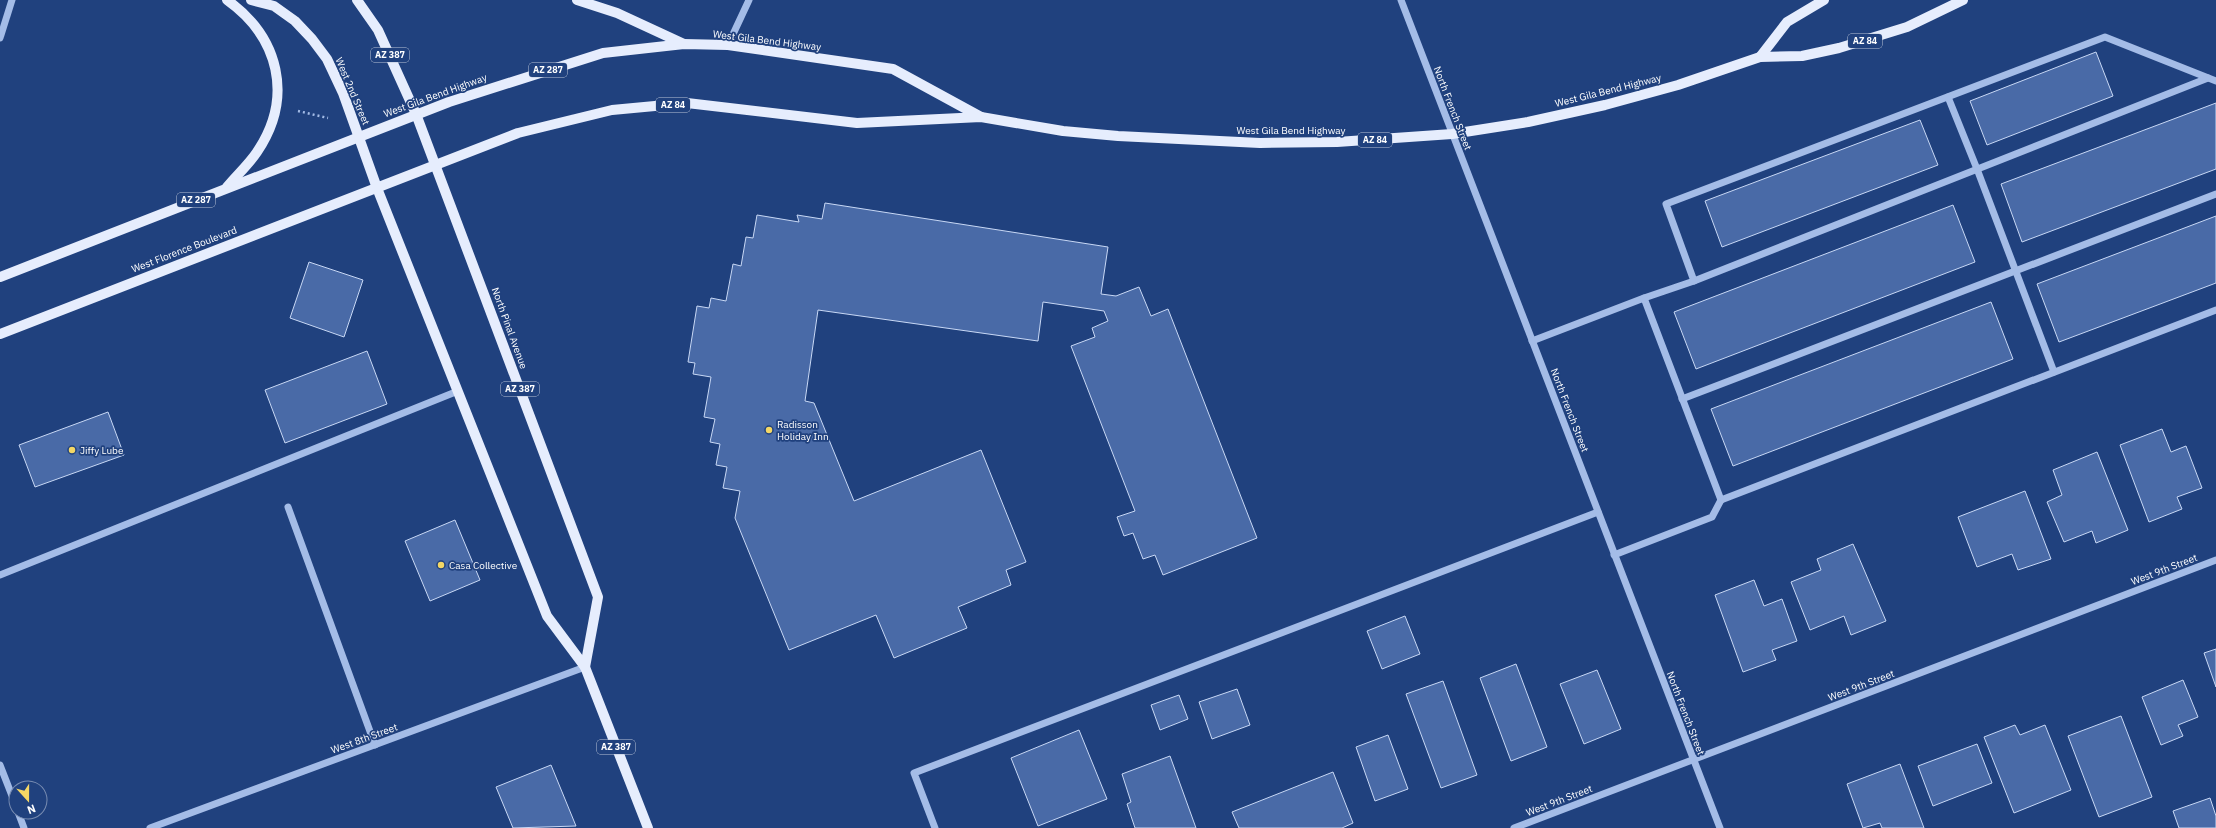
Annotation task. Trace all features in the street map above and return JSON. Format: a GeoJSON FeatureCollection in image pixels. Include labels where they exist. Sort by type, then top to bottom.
{"type":"FeatureCollection","features":[{"type":"Feature","properties":{"kind":"main road"},"geometry":{"type":"LineString","coordinates":[[226,188],[257,152],[270,130],[279,94],[272,53],[260,34],[242,11],[227,0]]}},
{"type":"Feature","properties":{"kind":"main road","name":"West 2nd Street"},"geometry":{"type":"LineString","coordinates":[[251,0],[274,6],[295,21],[312,39],[327,60],[343,93],[358,136]]}},
{"type":"Feature","properties":{"kind":"main road","name":"AZ 387"},"geometry":{"type":"LineString","coordinates":[[357,0],[378,30],[416,114]]}},
{"type":"Feature","properties":{"kind":"main road","name":"AZ 84"},"geometry":{"type":"LineString","coordinates":[[577,0],[617,13],[684,44]]}},
{"type":"Feature","properties":{"kind":"main road"},"geometry":{"type":"LineString","coordinates":[[1760,57],[1787,22],[1824,0]]}},
{"type":"Feature","properties":{"kind":"main road","name":"West Gila Bend Highway"},"geometry":{"type":"LineString","coordinates":[[378,188],[518,133],[620,109],[687,104],[857,122],[981,117],[1063,131],[1188,141],[1260,143],[1337,142],[1452,134],[1528,122],[1605,105],[1678,85],[1760,57],[1802,56],[1870,40],[1908,27],[1963,0]]}},
{"type":"Feature","properties":{"kind":"main road","name":"West Gila Bend Highway"},"geometry":{"type":"LineString","coordinates":[[358,136],[476,92],[603,53],[684,44],[728,45],[893,68],[981,117]]}},
{"type":"Feature","properties":{"kind":"main road","name":"North Pinal Avenue"},"geometry":{"type":"LineString","coordinates":[[416,114],[598,597],[585,667]]}},
{"type":"Feature","properties":{"kind":"main road"},"geometry":{"type":"LineString","coordinates":[[358,136],[378,188]]}},
{"type":"Feature","properties":{"kind":"main road","name":"AZ 287"},"geometry":{"type":"LineString","coordinates":[[0,277],[358,136]]}},
{"type":"Feature","properties":{"kind":"main road","name":"AZ 387"},"geometry":{"type":"LineString","coordinates":[[378,188],[547,616],[585,667],[648,828]]}},
{"type":"Feature","properties":{"kind":"main road","name":"West Florence Boulevard"},"geometry":{"type":"LineString","coordinates":[[0,334],[378,188]]}},
{"type":"Feature","properties":{"kind":"street"},"geometry":{"type":"LineString","coordinates":[[0,38],[12,0]]}},
{"type":"Feature","properties":{"kind":"street"},"geometry":{"type":"LineString","coordinates":[[728,45],[749,0]]}},
{"type":"Feature","properties":{"kind":"street","name":"North French Street"},"geometry":{"type":"LineString","coordinates":[[1401,0],[1720,828]]}},
{"type":"Feature","properties":{"kind":"street"},"geometry":{"type":"LineString","coordinates":[[1694,281],[1666,204],[2105,37],[2216,81]]}},
{"type":"Feature","properties":{"kind":"street"},"geometry":{"type":"LineString","coordinates":[[1532,341],[1644,298],[1694,281],[2208,78]]}},
{"type":"Feature","properties":{"kind":"street"},"geometry":{"type":"LineString","coordinates":[[1948,97],[1977,168],[2054,372]]}},
{"type":"Feature","properties":{"kind":"street"},"geometry":{"type":"LineString","coordinates":[[1682,399],[2216,194]]}},
{"type":"Feature","properties":{"kind":"street"},"geometry":{"type":"LineString","coordinates":[[1644,298],[1721,500]]}},
{"type":"Feature","properties":{"kind":"street"},"geometry":{"type":"LineString","coordinates":[[1614,555],[1712,517],[1721,500],[2216,310]]}},
{"type":"Feature","properties":{"kind":"street"},"geometry":{"type":"LineString","coordinates":[[0,575],[458,391]]}},
{"type":"Feature","properties":{"kind":"street"},"geometry":{"type":"LineString","coordinates":[[288,507],[375,745]]}},
{"type":"Feature","properties":{"kind":"street"},"geometry":{"type":"LineString","coordinates":[[935,828],[914,773],[1598,512]]}},
{"type":"Feature","properties":{"kind":"street","name":"West 9th Street"},"geometry":{"type":"LineString","coordinates":[[1514,828],[2216,560]]}},
{"type":"Feature","properties":{"kind":"street","name":"West 8th Street"},"geometry":{"type":"LineString","coordinates":[[150,828],[585,667]]}},
{"type":"Feature","properties":{"kind":"street"},"geometry":{"type":"LineString","coordinates":[[0,765],[8,786]]}},
{"type":"Feature","properties":{"kind":"path"},"geometry":{"type":"LineString","coordinates":[[292,109],[329,118]]}},
{"type":"Feature","properties":{"kind":"building"},"geometry":{"type":"Polygon","coordinates":[[[2096,52],[2113,96],[1987,145],[1970,101],[2096,52]]]}},
{"type":"Feature","properties":{"kind":"building"},"geometry":{"type":"Polygon","coordinates":[[[2216,103],[2216,169],[2022,242],[2001,184],[2216,103]]]}},
{"type":"Feature","properties":{"kind":"building"},"geometry":{"type":"Polygon","coordinates":[[[1920,120],[1938,165],[1722,247],[1705,201],[1920,120]]]}},
{"type":"Feature","properties":{"kind":"building","name":"Radisson Holiday Inn"},"geometry":{"type":"Polygon","coordinates":[[[825,203],[1108,247],[1101,294],[1116,296],[1139,287],[1151,316],[1168,309],[1257,538],[1163,575],[1155,555],[1143,559],[1133,533],[1124,536],[1117,517],[1135,511],[1071,346],[1095,337],[1092,328],[1108,321],[1104,311],[1043,302],[1038,341],[818,310],[805,401],[814,403],[854,501],[981,450],[1026,562],[1006,570],[1011,585],[958,607],[967,628],[894,658],[876,615],[789,650],[735,518],[740,491],[723,488],[727,467],[716,465],[720,444],[710,442],[715,419],[704,417],[711,377],[693,374],[695,363],[688,362],[697,306],[709,308],[711,298],[726,301],[733,264],[741,266],[746,237],[753,238],[757,215],[799,222],[797,215],[822,219],[825,203]]]}},
{"type":"Feature","properties":{"kind":"building"},"geometry":{"type":"Polygon","coordinates":[[[1953,205],[1975,262],[1696,369],[1674,312],[1953,205]]]}},
{"type":"Feature","properties":{"kind":"building"},"geometry":{"type":"Polygon","coordinates":[[[2216,216],[2216,283],[2059,342],[2037,284],[2216,216]]]}},
{"type":"Feature","properties":{"kind":"building"},"geometry":{"type":"Polygon","coordinates":[[[309,262],[363,280],[344,337],[290,318],[309,262]]]}},
{"type":"Feature","properties":{"kind":"building"},"geometry":{"type":"Polygon","coordinates":[[[1991,302],[2013,359],[1733,466],[1711,409],[1991,302]]]}},
{"type":"Feature","properties":{"kind":"building"},"geometry":{"type":"Polygon","coordinates":[[[367,351],[387,404],[285,443],[265,390],[367,351]]]}},
{"type":"Feature","properties":{"kind":"building","name":"Jiffy Lube"},"geometry":{"type":"Polygon","coordinates":[[[108,412],[124,455],[35,487],[19,445],[108,412]]]}},
{"type":"Feature","properties":{"kind":"building"},"geometry":{"type":"Polygon","coordinates":[[[2162,429],[2171,452],[2186,446],[2202,488],[2177,497],[2182,509],[2149,522],[2120,445],[2162,429]]]}},
{"type":"Feature","properties":{"kind":"building"},"geometry":{"type":"Polygon","coordinates":[[[2097,452],[2128,530],[2096,543],[2092,531],[2064,542],[2047,502],[2062,495],[2053,470],[2097,452]]]}},
{"type":"Feature","properties":{"kind":"building"},"geometry":{"type":"Polygon","coordinates":[[[2025,491],[2051,559],[2018,570],[2012,554],[1977,567],[1958,517],[2025,491]]]}},
{"type":"Feature","properties":{"kind":"building"},"geometry":{"type":"Polygon","coordinates":[[[455,520],[480,580],[430,601],[405,541],[455,520]]]}},
{"type":"Feature","properties":{"kind":"building"},"geometry":{"type":"Polygon","coordinates":[[[1853,544],[1886,621],[1851,635],[1844,616],[1810,630],[1791,582],[1821,570],[1817,559],[1853,544]]]}},
{"type":"Feature","properties":{"kind":"building"},"geometry":{"type":"Polygon","coordinates":[[[1754,580],[1764,606],[1782,599],[1797,641],[1772,650],[1776,660],[1743,672],[1715,595],[1754,580]]]}},
{"type":"Feature","properties":{"kind":"building"},"geometry":{"type":"Polygon","coordinates":[[[1405,616],[1420,654],[1382,669],[1367,631],[1405,616]]]}},
{"type":"Feature","properties":{"kind":"building"},"geometry":{"type":"Polygon","coordinates":[[[2216,649],[2216,687],[2204,653],[2216,649]]]}},
{"type":"Feature","properties":{"kind":"building"},"geometry":{"type":"Polygon","coordinates":[[[1516,664],[1547,747],[1511,761],[1480,678],[1516,664]]]}},
{"type":"Feature","properties":{"kind":"building"},"geometry":{"type":"Polygon","coordinates":[[[1597,670],[1621,729],[1584,744],[1560,684],[1597,670]]]}},
{"type":"Feature","properties":{"kind":"building"},"geometry":{"type":"Polygon","coordinates":[[[2183,680],[2198,717],[2178,725],[2183,736],[2161,745],[2142,697],[2183,680]]]}},
{"type":"Feature","properties":{"kind":"building"},"geometry":{"type":"Polygon","coordinates":[[[1443,681],[1477,775],[1441,788],[1406,694],[1443,681]]]}},
{"type":"Feature","properties":{"kind":"building"},"geometry":{"type":"Polygon","coordinates":[[[1237,689],[1250,725],[1212,739],[1199,702],[1237,689]]]}},
{"type":"Feature","properties":{"kind":"building"},"geometry":{"type":"Polygon","coordinates":[[[1179,695],[1188,719],[1160,730],[1151,705],[1179,695]]]}},
{"type":"Feature","properties":{"kind":"building"},"geometry":{"type":"Polygon","coordinates":[[[2121,716],[2152,797],[2099,817],[2068,736],[2121,716]]]}},
{"type":"Feature","properties":{"kind":"building"},"geometry":{"type":"Polygon","coordinates":[[[2015,725],[2020,735],[2045,725],[2071,790],[2014,813],[1984,737],[2015,725]]]}},
{"type":"Feature","properties":{"kind":"building"},"geometry":{"type":"Polygon","coordinates":[[[1079,730],[1107,799],[1038,826],[1011,758],[1079,730]]]}},
{"type":"Feature","properties":{"kind":"building"},"geometry":{"type":"Polygon","coordinates":[[[1388,735],[1408,789],[1375,801],[1356,747],[1388,735]]]}},
{"type":"Feature","properties":{"kind":"building"},"geometry":{"type":"Polygon","coordinates":[[[1977,744],[1992,783],[1933,806],[1918,766],[1977,744]]]}},
{"type":"Feature","properties":{"kind":"building"},"geometry":{"type":"Polygon","coordinates":[[[1170,756],[1196,828],[1135,828],[1127,804],[1131,802],[1122,774],[1170,756]]]}},
{"type":"Feature","properties":{"kind":"building"},"geometry":{"type":"Polygon","coordinates":[[[1900,764],[1924,828],[1882,828],[1880,823],[1863,828],[1847,784],[1900,764]]]}},
{"type":"Feature","properties":{"kind":"building"},"geometry":{"type":"Polygon","coordinates":[[[551,765],[576,826],[513,828],[496,787],[551,765]]]}},
{"type":"Feature","properties":{"kind":"building"},"geometry":{"type":"Polygon","coordinates":[[[1333,772],[1353,823],[1342,828],[1239,828],[1232,812],[1333,772]]]}},
{"type":"Feature","properties":{"kind":"building"},"geometry":{"type":"Polygon","coordinates":[[[2210,798],[2216,816],[2216,828],[2179,828],[2173,811],[2210,798]]]}},
{"type":"Feature","properties":{"kind":"place","name":"Radisson Holiday Inn"},"geometry":{"type":"Point","coordinates":[769,430]}},
{"type":"Feature","properties":{"kind":"place","name":"Jiffy Lube"},"geometry":{"type":"Point","coordinates":[72,450]}},
{"type":"Feature","properties":{"kind":"place","name":"Casa Collective"},"geometry":{"type":"Point","coordinates":[441,565]}}]}
